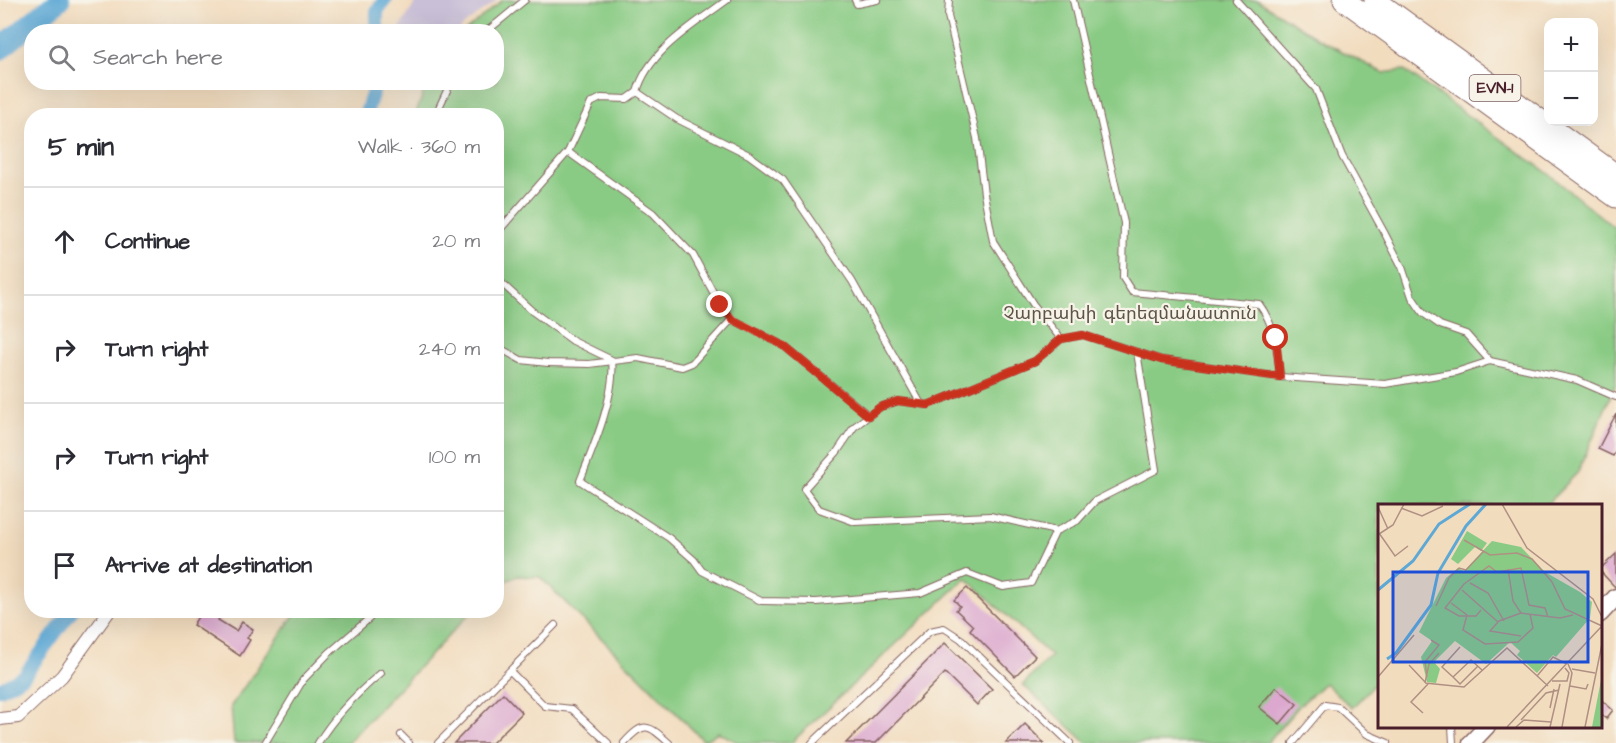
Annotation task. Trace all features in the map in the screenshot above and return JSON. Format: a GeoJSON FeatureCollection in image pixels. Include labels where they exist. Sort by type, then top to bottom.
{"type":"FeatureCollection","features":[{"type":"Feature","properties":{"kind":"highway","name":"EVN-1"},"geometry":{"type":"LineString","coordinates":[[1344,0],[1616,197]]}},
{"type":"Feature","properties":{"kind":"highway","name":"EVN-1"},"geometry":{"type":"LineString","coordinates":[[1375,0],[1616,175]]}},
{"type":"Feature","properties":{"kind":"main road"},"geometry":{"type":"LineString","coordinates":[[1601,612],[1616,597]]}},
{"type":"Feature","properties":{"kind":"main road"},"geometry":{"type":"LineString","coordinates":[[1601,621],[1616,607]]}},
{"type":"Feature","properties":{"kind":"main road"},"geometry":{"type":"LineString","coordinates":[[1471,743],[1485,728]]}},
{"type":"Feature","properties":{"kind":"main road"},"geometry":{"type":"LineString","coordinates":[[1480,743],[1494,728]]}},
{"type":"Feature","properties":{"kind":"street"},"geometry":{"type":"LineString","coordinates":[[0,718],[18,717],[62,676],[104,618]]}},
{"type":"Feature","properties":{"kind":"lane"},"geometry":{"type":"LineString","coordinates":[[496,24],[525,0]]}},
{"type":"Feature","properties":{"kind":"lane"},"geometry":{"type":"LineString","coordinates":[[504,225],[568,152],[591,103],[601,98],[627,99],[637,92],[641,78],[673,40],[727,0]]}},
{"type":"Feature","properties":{"kind":"lane"},"geometry":{"type":"LineString","coordinates":[[855,0],[857,4],[877,0]]}},
{"type":"Feature","properties":{"kind":"lane"},"geometry":{"type":"LineString","coordinates":[[949,0],[948,16],[977,138],[993,241],[1033,304],[1061,339]]}},
{"type":"Feature","properties":{"kind":"lane"},"geometry":{"type":"LineString","coordinates":[[1073,0],[1124,224],[1123,278],[1132,291],[1259,304],[1270,319],[1276,338],[1280,377]]}},
{"type":"Feature","properties":{"kind":"lane"},"geometry":{"type":"LineString","coordinates":[[1236,0],[1316,89],[1341,156],[1385,234],[1402,267],[1412,297],[1423,313],[1440,325],[1466,333],[1490,361]]}},
{"type":"Feature","properties":{"kind":"lane"},"geometry":{"type":"LineString","coordinates":[[439,108],[447,90]]}},
{"type":"Feature","properties":{"kind":"lane"},"geometry":{"type":"LineString","coordinates":[[637,92],[677,119],[749,156],[783,180],[852,281],[921,404]]}},
{"type":"Feature","properties":{"kind":"lane"},"geometry":{"type":"LineString","coordinates":[[568,152],[653,213],[693,255],[720,305],[732,319],[784,346],[868,416]]}},
{"type":"Feature","properties":{"kind":"lane"},"geometry":{"type":"LineString","coordinates":[[504,285],[532,311],[573,342],[613,362]]}},
{"type":"Feature","properties":{"kind":"lane"},"geometry":{"type":"LineString","coordinates":[[504,350],[521,360],[571,364],[638,358],[682,367],[688,365],[732,319]]}},
{"type":"Feature","properties":{"kind":"lane"},"geometry":{"type":"LineString","coordinates":[[1137,352],[1156,470],[1095,501],[1077,521],[1056,531],[990,516],[855,522],[819,509],[804,489],[837,452],[854,426],[880,407],[898,401],[928,405],[1035,361],[1061,339],[1083,335],[1137,352],[1161,360],[1280,377],[1385,384],[1456,372],[1490,361],[1577,380],[1616,397]]}},
{"type":"Feature","properties":{"kind":"lane"},"geometry":{"type":"LineString","coordinates":[[613,362],[610,386],[597,436],[580,481],[669,538],[694,560],[702,571],[761,602],[816,602],[920,593],[967,573],[1003,587],[1031,584],[1056,531]]}},
{"type":"Feature","properties":{"kind":"lane"},"geometry":{"type":"LineString","coordinates":[[265,743],[303,680],[329,653],[370,618]]}},
{"type":"Feature","properties":{"kind":"lane"},"geometry":{"type":"LineString","coordinates":[[438,743],[555,626]]}},
{"type":"Feature","properties":{"kind":"lane"},"geometry":{"type":"LineString","coordinates":[[812,743],[930,631],[944,628],[961,639],[1070,743]]}},
{"type":"Feature","properties":{"kind":"lane"},"geometry":{"type":"LineString","coordinates":[[510,670],[545,706],[572,710],[608,743]]}},
{"type":"Feature","properties":{"kind":"lane"},"geometry":{"type":"LineString","coordinates":[[318,743],[331,722],[360,690],[381,673]]}},
{"type":"Feature","properties":{"kind":"lane"},"geometry":{"type":"LineString","coordinates":[[1293,743],[1325,705],[1338,707],[1367,734],[1388,743]]}},
{"type":"Feature","properties":{"kind":"lane"},"geometry":{"type":"LineString","coordinates":[[624,743],[639,728],[646,727],[652,728],[669,743]]}},
{"type":"Feature","properties":{"kind":"lane"},"geometry":{"type":"LineString","coordinates":[[1452,728],[1453,743]]}},
{"type":"Feature","properties":{"kind":"lane"},"geometry":{"type":"LineString","coordinates":[[401,735],[409,743]]}},
{"type":"Feature","properties":{"kind":"shaded area"},"geometry":{"type":"Polygon","coordinates":[[[417,0],[498,0],[465,24],[402,24],[417,0]]]}},
{"type":"Feature","properties":{"kind":"green space","name":"Չարբախի գերեզմանատուն"},"geometry":{"type":"Polygon","coordinates":[[[503,0],[1257,0],[1319,39],[1383,73],[1404,70],[1545,171],[1616,229],[1616,383],[1578,472],[1547,504],[1378,504],[1378,680],[1352,708],[1325,683],[1299,706],[1267,743],[1087,743],[1023,685],[1051,656],[966,578],[791,743],[739,743],[718,732],[704,741],[540,577],[517,576],[504,582],[504,108],[418,108],[424,90],[504,90],[504,24],[474,24],[503,0]]]}},
{"type":"Feature","properties":{"kind":"green space"},"geometry":{"type":"Polygon","coordinates":[[[292,618],[465,618],[347,743],[234,743],[231,706],[292,618]]]}},
{"type":"Feature","properties":{"kind":"building"},"geometry":{"type":"Polygon","coordinates":[[[1616,414],[1616,450],[1613,456],[1598,449],[1616,414]]]}},
{"type":"Feature","properties":{"kind":"building"},"geometry":{"type":"Polygon","coordinates":[[[1616,554],[1616,587],[1601,572],[1601,568],[1616,554]]]}},
{"type":"Feature","properties":{"kind":"building"},"geometry":{"type":"Polygon","coordinates":[[[967,588],[1035,656],[1015,676],[970,630],[973,626],[956,610],[960,606],[954,600],[967,588]]]}},
{"type":"Feature","properties":{"kind":"building"},"geometry":{"type":"Polygon","coordinates":[[[197,618],[219,618],[218,620],[236,631],[242,622],[253,629],[247,638],[250,640],[240,656],[193,625],[197,618]]]}},
{"type":"Feature","properties":{"kind":"building"},"geometry":{"type":"Polygon","coordinates":[[[945,643],[992,689],[977,705],[945,673],[876,743],[846,743],[945,643]]]}},
{"type":"Feature","properties":{"kind":"building"},"geometry":{"type":"Polygon","coordinates":[[[1276,687],[1297,704],[1280,724],[1259,707],[1276,687]]]}},
{"type":"Feature","properties":{"kind":"building"},"geometry":{"type":"Polygon","coordinates":[[[503,693],[522,713],[492,743],[454,743],[503,693]]]}},
{"type":"Feature","properties":{"kind":"building"},"geometry":{"type":"Polygon","coordinates":[[[1601,700],[1613,710],[1606,719],[1601,715],[1601,700]]]}},
{"type":"Feature","properties":{"kind":"building"},"geometry":{"type":"Polygon","coordinates":[[[1025,724],[1044,743],[1006,743],[1025,724]]]}},
{"type":"Feature","properties":{"kind":"waterway"},"geometry":{"type":"LineString","coordinates":[[30,24],[59,0]]}},
{"type":"Feature","properties":{"kind":"waterway"},"geometry":{"type":"LineString","coordinates":[[377,24],[377,11],[385,0]]}},
{"type":"Feature","properties":{"kind":"waterway"},"geometry":{"type":"LineString","coordinates":[[0,49],[24,29]]}},
{"type":"Feature","properties":{"kind":"waterway"},"geometry":{"type":"LineString","coordinates":[[368,108],[373,90]]}},
{"type":"Feature","properties":{"kind":"waterway"},"geometry":{"type":"LineString","coordinates":[[0,689],[24,676],[66,618]]}},
{"type":"Feature","properties":{"kind":"route"},"geometry":{"type":"LineString","coordinates":[[720,305],[732,319],[784,346],[868,416],[880,407],[898,401],[928,405],[1035,361],[1061,339],[1083,335],[1161,360],[1280,377],[1276,338]]}}]}
